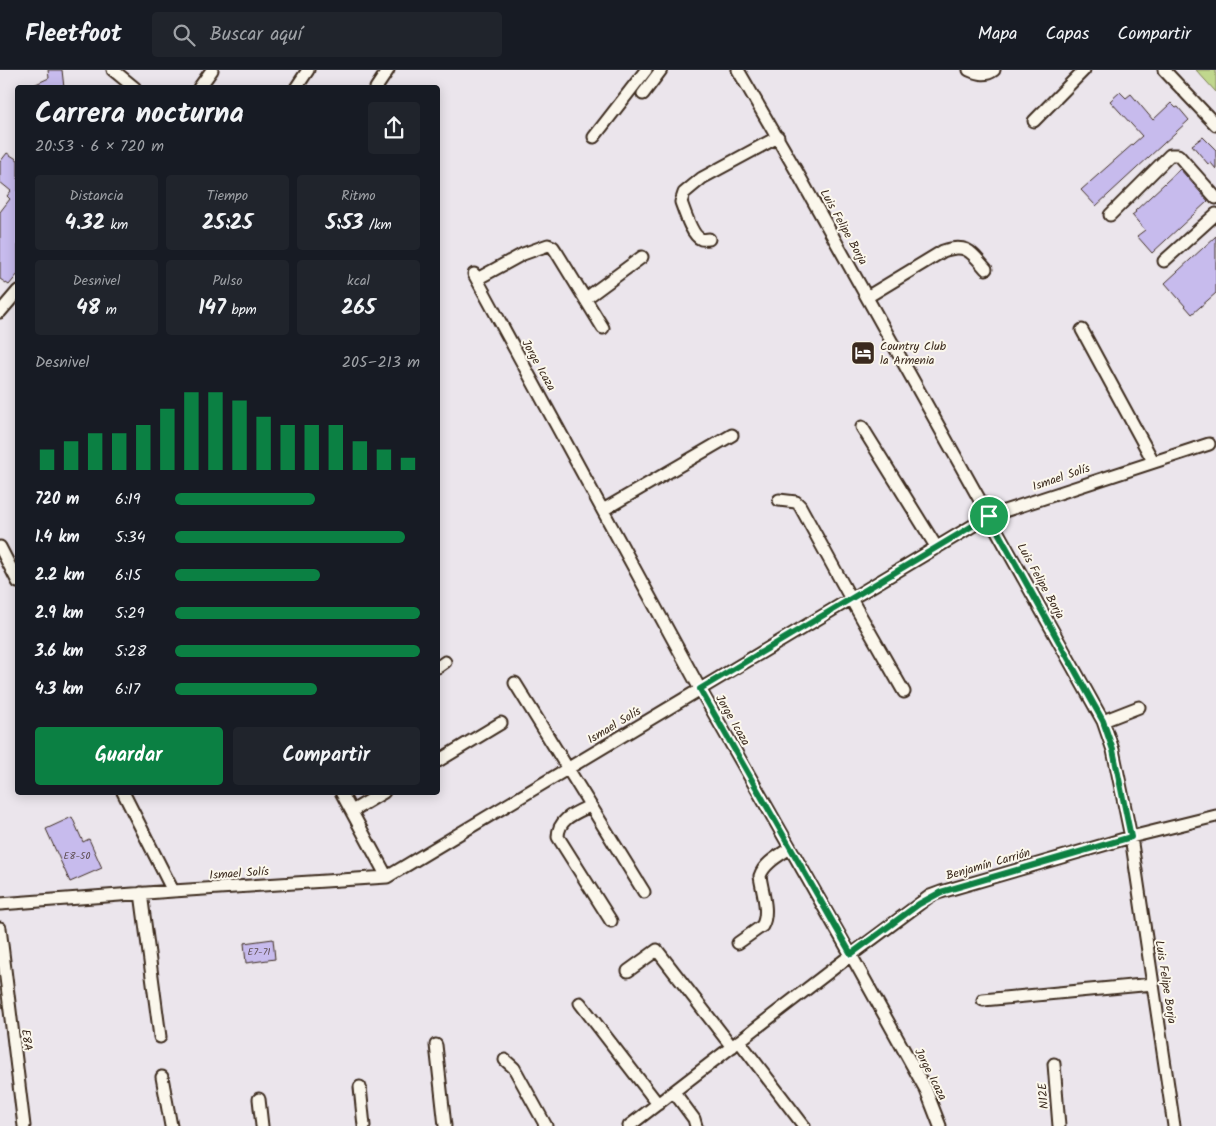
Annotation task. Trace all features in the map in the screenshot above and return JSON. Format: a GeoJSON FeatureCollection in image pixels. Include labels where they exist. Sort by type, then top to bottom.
{"type":"FeatureCollection","features":[{"type":"Feature","properties":{"kind":"street"},"geometry":{"type":"LineString","coordinates":[[113,70],[131,85]]}},
{"type":"Feature","properties":{"kind":"street"},"geometry":{"type":"LineString","coordinates":[[201,85],[212,70]]}},
{"type":"Feature","properties":{"kind":"street"},"geometry":{"type":"LineString","coordinates":[[298,85],[308,70]]}},
{"type":"Feature","properties":{"kind":"street"},"geometry":{"type":"LineString","coordinates":[[378,85],[388,70]]}},
{"type":"Feature","properties":{"kind":"street"},"geometry":{"type":"LineString","coordinates":[[594,137],[646,70]]}},
{"type":"Feature","properties":{"kind":"street"},"geometry":{"type":"LineString","coordinates":[[643,94],[661,70]]}},
{"type":"Feature","properties":{"kind":"street","name":"Luis Felipe Borja"},"geometry":{"type":"LineString","coordinates":[[738,70],[778,137],[1103,721],[1113,750],[1131,837],[1174,1126]]}},
{"type":"Feature","properties":{"kind":"street"},"geometry":{"type":"LineString","coordinates":[[970,70],[978,74],[990,73],[994,70]]}},
{"type":"Feature","properties":{"kind":"street"},"geometry":{"type":"LineString","coordinates":[[1034,121],[1084,70]]}},
{"type":"Feature","properties":{"kind":"street"},"geometry":{"type":"LineString","coordinates":[[1164,70],[1216,125]]}},
{"type":"Feature","properties":{"kind":"street"},"geometry":{"type":"LineString","coordinates":[[709,239],[701,240],[696,236],[681,202],[684,193],[702,178],[778,137]]}},
{"type":"Feature","properties":{"kind":"street"},"geometry":{"type":"LineString","coordinates":[[1110,215],[1170,155],[1178,155],[1216,198]]}},
{"type":"Feature","properties":{"kind":"street"},"geometry":{"type":"LineString","coordinates":[[1164,261],[1216,214]]}},
{"type":"Feature","properties":{"kind":"street","name":"Jorge Icaza"},"geometry":{"type":"LineString","coordinates":[[585,299],[553,247],[548,245],[523,254],[476,277],[700,689],[926,1090],[940,1126]]}},
{"type":"Feature","properties":{"kind":"street"},"geometry":{"type":"LineString","coordinates":[[867,297],[943,251],[957,246],[969,250],[986,269]]}},
{"type":"Feature","properties":{"kind":"street"},"geometry":{"type":"LineString","coordinates":[[604,328],[585,299],[642,257]]}},
{"type":"Feature","properties":{"kind":"street"},"geometry":{"type":"LineString","coordinates":[[0,312],[15,294]]}},
{"type":"Feature","properties":{"kind":"street"},"geometry":{"type":"LineString","coordinates":[[1082,330],[1153,461]]}},
{"type":"Feature","properties":{"kind":"street"},"geometry":{"type":"LineString","coordinates":[[862,427],[937,548]]}},
{"type":"Feature","properties":{"kind":"street"},"geometry":{"type":"LineString","coordinates":[[603,510],[732,435]]}},
{"type":"Feature","properties":{"kind":"street","name":"Ismael Solís"},"geometry":{"type":"LineString","coordinates":[[0,904],[387,877],[989,516],[1209,444]]}},
{"type":"Feature","properties":{"kind":"street"},"geometry":{"type":"LineString","coordinates":[[779,500],[796,502],[800,506],[904,692]]}},
{"type":"Feature","properties":{"kind":"street"},"geometry":{"type":"LineString","coordinates":[[0,547],[15,576]]}},
{"type":"Feature","properties":{"kind":"street"},"geometry":{"type":"LineString","coordinates":[[515,683],[644,892]]}},
{"type":"Feature","properties":{"kind":"street"},"geometry":{"type":"LineString","coordinates":[[1103,721],[1139,707]]}},
{"type":"Feature","properties":{"kind":"street"},"geometry":{"type":"LineString","coordinates":[[440,760],[501,723]]}},
{"type":"Feature","properties":{"kind":"street"},"geometry":{"type":"LineString","coordinates":[[125,795],[173,891]]}},
{"type":"Feature","properties":{"kind":"street"},"geometry":{"type":"LineString","coordinates":[[343,795],[387,877]]}},
{"type":"Feature","properties":{"kind":"street"},"geometry":{"type":"LineString","coordinates":[[352,812],[379,795]]}},
{"type":"Feature","properties":{"kind":"street"},"geometry":{"type":"LineString","coordinates":[[590,806],[573,814],[564,821],[558,830],[558,837],[611,921]]}},
{"type":"Feature","properties":{"kind":"street","name":"Benjamín Carrión"},"geometry":{"type":"LineString","coordinates":[[630,1126],[851,954],[919,904],[941,892],[1131,837],[1216,816]]}},
{"type":"Feature","properties":{"kind":"street"},"geometry":{"type":"LineString","coordinates":[[738,943],[762,926],[764,922],[766,914],[760,876],[762,872],[767,865],[790,848]]}},
{"type":"Feature","properties":{"kind":"street"},"geometry":{"type":"LineString","coordinates":[[141,893],[160,1036]]}},
{"type":"Feature","properties":{"kind":"street","name":"E8A"},"geometry":{"type":"LineString","coordinates":[[0,928],[24,1126]]}},
{"type":"Feature","properties":{"kind":"street"},"geometry":{"type":"LineString","coordinates":[[628,971],[657,950],[804,1126]]}},
{"type":"Feature","properties":{"kind":"street"},"geometry":{"type":"LineString","coordinates":[[983,1000],[1153,984]]}},
{"type":"Feature","properties":{"kind":"street"},"geometry":{"type":"LineString","coordinates":[[580,1003],[658,1104]]}},
{"type":"Feature","properties":{"kind":"street"},"geometry":{"type":"LineString","coordinates":[[436,1045],[445,1126]]}},
{"type":"Feature","properties":{"kind":"street"},"geometry":{"type":"LineString","coordinates":[[505,1060],[514,1068],[546,1126]]}},
{"type":"Feature","properties":{"kind":"street","name":"N12E"},"geometry":{"type":"LineString","coordinates":[[1054,1064],[1059,1126]]}},
{"type":"Feature","properties":{"kind":"street"},"geometry":{"type":"LineString","coordinates":[[162,1077],[170,1126]]}},
{"type":"Feature","properties":{"kind":"street"},"geometry":{"type":"LineString","coordinates":[[360,1087],[364,1126]]}},
{"type":"Feature","properties":{"kind":"street"},"geometry":{"type":"LineString","coordinates":[[674,1092],[694,1119],[696,1126]]}},
{"type":"Feature","properties":{"kind":"street"},"geometry":{"type":"LineString","coordinates":[[259,1099],[262,1126]]}},
{"type":"Feature","properties":{"kind":"green space"},"geometry":{"type":"Polygon","coordinates":[[[1196,70],[1216,70],[1216,92],[1196,70]]]}},
{"type":"Feature","properties":{"kind":"building"},"geometry":{"type":"Polygon","coordinates":[[[48,70],[62,70],[64,85],[34,85],[49,78],[48,70]]]}},
{"type":"Feature","properties":{"kind":"building"},"geometry":{"type":"Polygon","coordinates":[[[1120,92],[1126,98],[1131,94],[1153,120],[1171,103],[1176,108],[1178,107],[1189,120],[1096,206],[1081,190],[1142,136],[1110,101],[1120,92]]]}},
{"type":"Feature","properties":{"kind":"building"},"geometry":{"type":"Polygon","coordinates":[[[1203,137],[1216,150],[1216,169],[1211,163],[1208,164],[1192,145],[1203,137]]]}},
{"type":"Feature","properties":{"kind":"building"},"geometry":{"type":"Polygon","coordinates":[[[7,153],[15,158],[15,278],[9,285],[0,279],[0,212],[10,199],[7,196],[11,191],[0,182],[0,162],[7,153]]]}},
{"type":"Feature","properties":{"kind":"building"},"geometry":{"type":"Polygon","coordinates":[[[1180,169],[1208,201],[1152,253],[1137,236],[1145,230],[1132,215],[1180,169]]]}},
{"type":"Feature","properties":{"kind":"building"},"geometry":{"type":"Polygon","coordinates":[[[1216,236],[1216,293],[1192,314],[1165,283],[1216,236]]]}},
{"type":"Feature","properties":{"kind":"building"},"geometry":{"type":"Polygon","coordinates":[[[72,817],[83,842],[89,839],[102,868],[70,882],[46,829],[72,817]]]}},
{"type":"Feature","properties":{"kind":"building"},"geometry":{"type":"Polygon","coordinates":[[[273,939],[275,959],[246,963],[244,943],[273,939]]]}},
{"type":"Feature","properties":{"kind":"place","name":"Country Club la Armenia"},"geometry":{"type":"Point","coordinates":[863,353]}},
{"type":"Feature","properties":{"kind":"route"},"geometry":{"type":"LineString","coordinates":[[989,516],[1103,721],[1120,778],[1131,837],[930,896],[851,954],[700,689],[989,516]]}}]}
